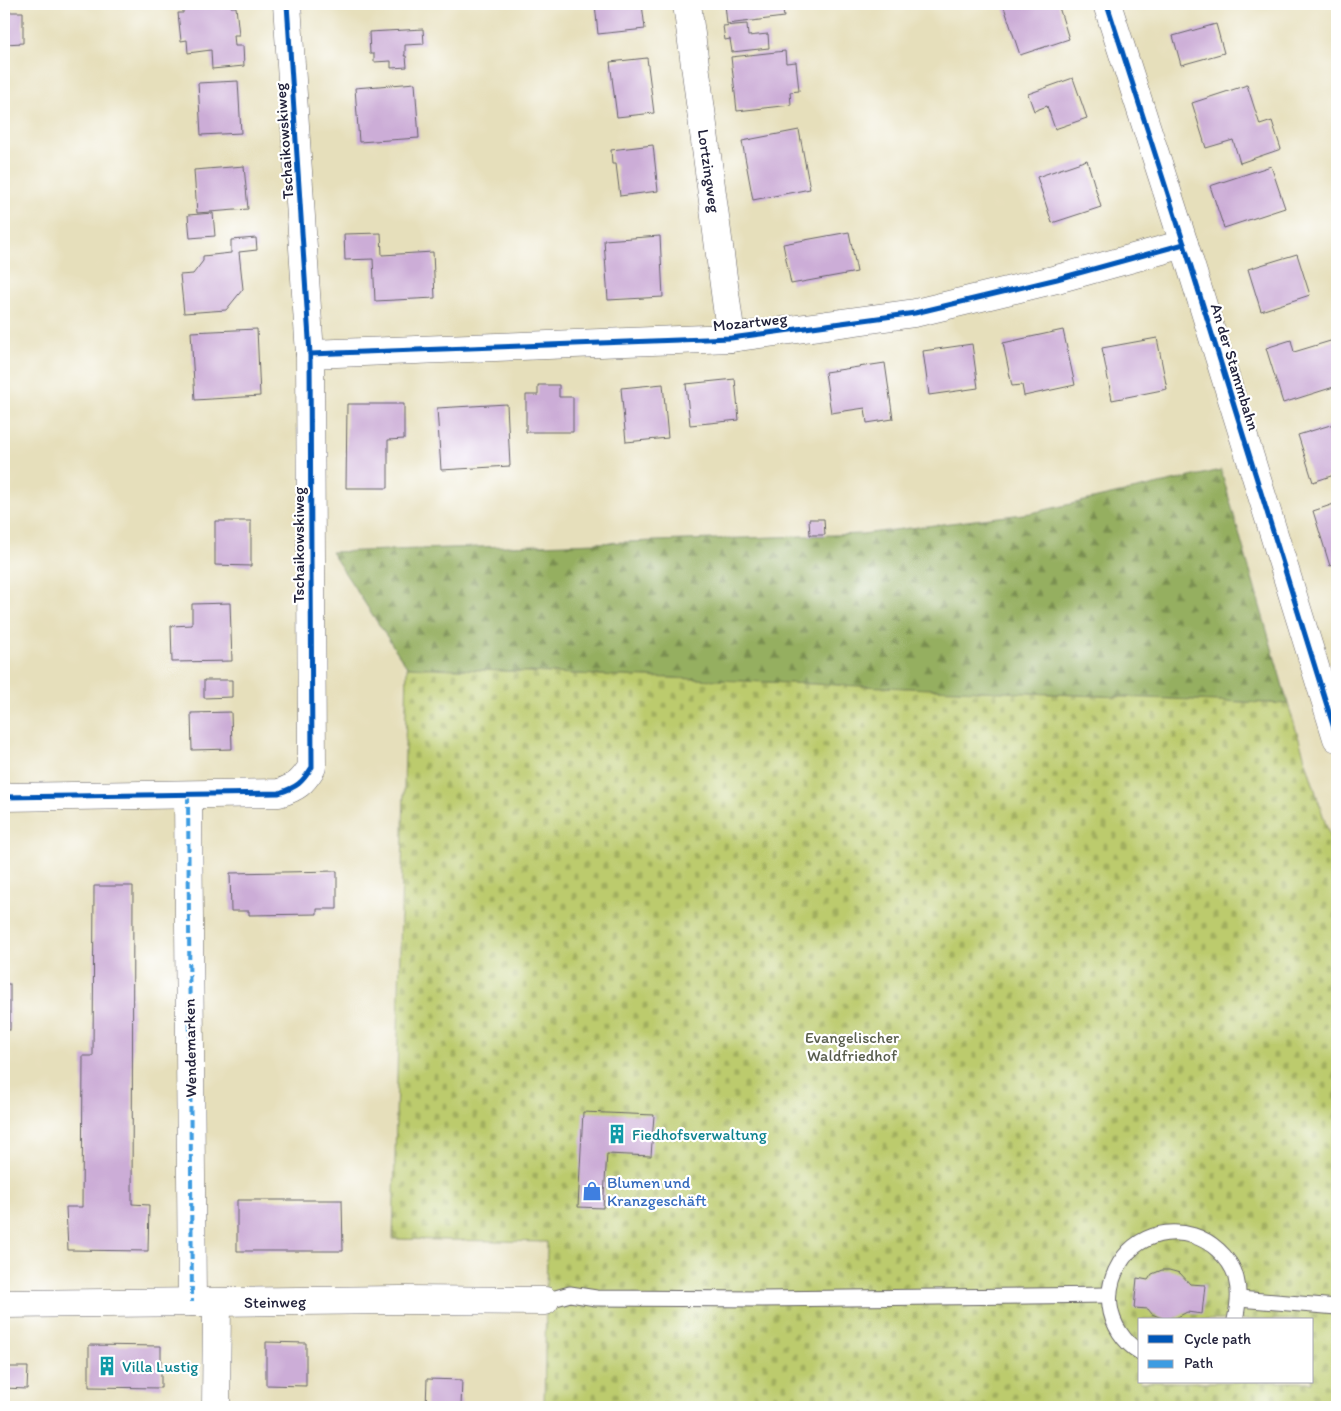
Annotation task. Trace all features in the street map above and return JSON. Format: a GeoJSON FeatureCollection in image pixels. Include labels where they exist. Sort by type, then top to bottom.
{"type":"FeatureCollection","features":[{"type":"Feature","properties":{"kind":"street","name":"Tschaikowskiweg"},"geometry":{"type":"LineString","coordinates":[[4,797],[279,793],[295,787],[304,779],[312,767],[310,354],[287,4]]}},
{"type":"Feature","properties":{"kind":"street","name":"Lortzingweg"},"geometry":{"type":"LineString","coordinates":[[686,4],[732,338]]}},
{"type":"Feature","properties":{"kind":"street","name":"An der Stammbahn"},"geometry":{"type":"LineString","coordinates":[[1107,4],[1184,244],[1337,738]]}},
{"type":"Feature","properties":{"kind":"street","name":"Mozartweg"},"geometry":{"type":"LineString","coordinates":[[310,354],[732,338],[915,313],[1057,279],[1184,244]]}},
{"type":"Feature","properties":{"kind":"street","name":"Wendemarken"},"geometry":{"type":"LineString","coordinates":[[188,795],[205,1302],[216,1407]]}},
{"type":"Feature","properties":{"kind":"street","name":"Steinweg"},"geometry":{"type":"LineString","coordinates":[[4,1304],[402,1300],[546,1301]]}},
{"type":"Feature","properties":{"kind":"lane"},"geometry":{"type":"LineString","coordinates":[[1138,1351],[1120,1334],[1111,1315],[1109,1295],[1114,1273],[1126,1253],[1144,1239],[1165,1232],[1188,1233],[1209,1242],[1226,1257],[1236,1277],[1239,1299],[1235,1318]]}},
{"type":"Feature","properties":{"kind":"lane"},"geometry":{"type":"LineString","coordinates":[[546,1301],[570,1294],[596,1298],[752,1299],[1109,1295]]}},
{"type":"Feature","properties":{"kind":"lane"},"geometry":{"type":"LineString","coordinates":[[1239,1299],[1337,1307]]}},
{"type":"Feature","properties":{"kind":"green space"},"geometry":{"type":"Polygon","coordinates":[[[1221,470],[1288,704],[407,667],[331,552],[862,534],[1031,513],[1221,470]]]}},
{"type":"Feature","properties":{"kind":"green space","name":"Evangelischer Waldfriedhof"},"geometry":{"type":"Polygon","coordinates":[[[407,667],[1288,704],[1337,860],[1337,1407],[544,1407],[547,1242],[393,1239],[407,667]]]}},
{"type":"Feature","properties":{"kind":"building"},"geometry":{"type":"Polygon","coordinates":[[[183,4],[231,4],[231,7],[236,7],[239,35],[234,35],[235,46],[243,46],[244,66],[212,69],[211,50],[188,53],[187,40],[181,41],[178,13],[183,13],[183,4]]]}},
{"type":"Feature","properties":{"kind":"building"},"geometry":{"type":"Polygon","coordinates":[[[595,4],[642,4],[645,29],[598,34],[595,4]]]}},
{"type":"Feature","properties":{"kind":"building"},"geometry":{"type":"Polygon","coordinates":[[[725,4],[782,4],[784,17],[727,24],[725,4]]]}},
{"type":"Feature","properties":{"kind":"building"},"geometry":{"type":"Polygon","coordinates":[[[1003,4],[1058,4],[1069,39],[1020,55],[1003,4]]]}},
{"type":"Feature","properties":{"kind":"building"},"geometry":{"type":"Polygon","coordinates":[[[4,12],[23,12],[23,43],[4,44],[4,12]]]}},
{"type":"Feature","properties":{"kind":"building"},"geometry":{"type":"Polygon","coordinates":[[[747,24],[748,36],[768,34],[769,48],[732,52],[730,39],[725,40],[723,26],[747,24]]]}},
{"type":"Feature","properties":{"kind":"building"},"geometry":{"type":"Polygon","coordinates":[[[1216,24],[1224,53],[1181,65],[1173,36],[1216,24]]]}},
{"type":"Feature","properties":{"kind":"building"},"geometry":{"type":"Polygon","coordinates":[[[423,29],[424,44],[405,45],[404,56],[406,56],[407,67],[391,68],[391,61],[374,62],[374,54],[370,54],[369,32],[423,29]]]}},
{"type":"Feature","properties":{"kind":"building"},"geometry":{"type":"Polygon","coordinates":[[[785,51],[786,63],[796,62],[799,91],[790,92],[791,105],[737,111],[731,57],[785,51]]]}},
{"type":"Feature","properties":{"kind":"building"},"geometry":{"type":"Polygon","coordinates":[[[647,58],[654,113],[617,117],[610,62],[647,58]]]}},
{"type":"Feature","properties":{"kind":"building"},"geometry":{"type":"Polygon","coordinates":[[[1073,78],[1087,118],[1055,129],[1047,106],[1034,111],[1028,94],[1073,78]]]}},
{"type":"Feature","properties":{"kind":"building"},"geometry":{"type":"Polygon","coordinates":[[[238,81],[241,133],[201,135],[198,83],[238,81]]]}},
{"type":"Feature","properties":{"kind":"building"},"geometry":{"type":"Polygon","coordinates":[[[415,83],[419,138],[359,142],[355,88],[415,83]]]}},
{"type":"Feature","properties":{"kind":"building"},"geometry":{"type":"Polygon","coordinates":[[[1247,85],[1260,125],[1272,121],[1281,149],[1240,163],[1233,140],[1206,148],[1192,103],[1247,85]]]}},
{"type":"Feature","properties":{"kind":"building"},"geometry":{"type":"Polygon","coordinates":[[[799,130],[810,189],[753,200],[742,141],[799,130]]]}},
{"type":"Feature","properties":{"kind":"building"},"geometry":{"type":"Polygon","coordinates":[[[653,145],[658,191],[620,196],[616,164],[612,164],[611,150],[653,145]]]}},
{"type":"Feature","properties":{"kind":"building"},"geometry":{"type":"Polygon","coordinates":[[[1087,160],[1101,207],[1052,223],[1037,177],[1087,160]]]}},
{"type":"Feature","properties":{"kind":"building"},"geometry":{"type":"Polygon","coordinates":[[[244,166],[248,209],[197,213],[194,170],[244,166]]]}},
{"type":"Feature","properties":{"kind":"building"},"geometry":{"type":"Polygon","coordinates":[[[1271,166],[1285,208],[1224,228],[1210,186],[1271,166]]]}},
{"type":"Feature","properties":{"kind":"building"},"geometry":{"type":"Polygon","coordinates":[[[213,213],[215,236],[190,238],[188,215],[213,213]]]}},
{"type":"Feature","properties":{"kind":"building"},"geometry":{"type":"Polygon","coordinates":[[[849,232],[857,272],[791,284],[783,244],[849,232]]]}},
{"type":"Feature","properties":{"kind":"building"},"geometry":{"type":"Polygon","coordinates":[[[381,233],[382,255],[433,252],[435,298],[375,301],[373,259],[345,260],[344,234],[381,233]]]}},
{"type":"Feature","properties":{"kind":"building"},"geometry":{"type":"Polygon","coordinates":[[[660,236],[663,297],[608,300],[604,240],[660,236]]]}},
{"type":"Feature","properties":{"kind":"building"},"geometry":{"type":"Polygon","coordinates":[[[256,238],[257,250],[239,252],[243,289],[226,310],[184,313],[180,275],[193,274],[203,261],[203,256],[231,253],[231,240],[256,238]]]}},
{"type":"Feature","properties":{"kind":"building"},"geometry":{"type":"Polygon","coordinates":[[[1297,254],[1310,295],[1261,311],[1248,269],[1297,254]]]}},
{"type":"Feature","properties":{"kind":"building"},"geometry":{"type":"Polygon","coordinates":[[[257,329],[260,396],[195,400],[191,332],[257,329]]]}},
{"type":"Feature","properties":{"kind":"building"},"geometry":{"type":"Polygon","coordinates":[[[1063,330],[1075,385],[1024,396],[1022,385],[1012,386],[1003,343],[1063,330]]]}},
{"type":"Feature","properties":{"kind":"building"},"geometry":{"type":"Polygon","coordinates":[[[1157,338],[1167,389],[1112,400],[1102,348],[1157,338]]]}},
{"type":"Feature","properties":{"kind":"building"},"geometry":{"type":"Polygon","coordinates":[[[1337,339],[1337,386],[1283,403],[1266,348],[1291,340],[1294,352],[1337,339]]]}},
{"type":"Feature","properties":{"kind":"building"},"geometry":{"type":"Polygon","coordinates":[[[972,344],[978,388],[929,395],[923,351],[972,344]]]}},
{"type":"Feature","properties":{"kind":"building"},"geometry":{"type":"Polygon","coordinates":[[[885,363],[893,419],[867,423],[865,408],[831,413],[825,372],[885,363]]]}},
{"type":"Feature","properties":{"kind":"building"},"geometry":{"type":"Polygon","coordinates":[[[735,379],[739,420],[690,425],[686,384],[735,379]]]}},
{"type":"Feature","properties":{"kind":"building"},"geometry":{"type":"Polygon","coordinates":[[[663,384],[668,438],[626,442],[621,388],[663,384]]]}},
{"type":"Feature","properties":{"kind":"building"},"geometry":{"type":"Polygon","coordinates":[[[538,385],[559,385],[559,397],[573,397],[573,432],[526,432],[526,395],[538,395],[538,385]]]}},
{"type":"Feature","properties":{"kind":"building"},"geometry":{"type":"Polygon","coordinates":[[[347,404],[404,404],[404,439],[388,440],[388,488],[346,488],[347,404]]]}},
{"type":"Feature","properties":{"kind":"building"},"geometry":{"type":"Polygon","coordinates":[[[507,404],[510,466],[441,470],[437,408],[507,404]]]}},
{"type":"Feature","properties":{"kind":"building"},"geometry":{"type":"Polygon","coordinates":[[[1337,423],[1337,474],[1313,482],[1298,435],[1337,423]]]}},
{"type":"Feature","properties":{"kind":"building"},"geometry":{"type":"Polygon","coordinates":[[[1337,503],[1337,564],[1330,566],[1313,511],[1337,503]]]}},
{"type":"Feature","properties":{"kind":"building"},"geometry":{"type":"Polygon","coordinates":[[[809,519],[824,519],[825,535],[810,535],[809,519]]]}},
{"type":"Feature","properties":{"kind":"building"},"geometry":{"type":"Polygon","coordinates":[[[215,521],[251,521],[251,566],[215,565],[215,521]]]}},
{"type":"Feature","properties":{"kind":"building"},"geometry":{"type":"Polygon","coordinates":[[[230,603],[232,661],[172,662],[171,626],[192,625],[192,604],[230,603]]]}},
{"type":"Feature","properties":{"kind":"building"},"geometry":{"type":"Polygon","coordinates":[[[204,680],[232,680],[232,697],[204,698],[204,680]]]}},
{"type":"Feature","properties":{"kind":"building"},"geometry":{"type":"Polygon","coordinates":[[[231,712],[232,749],[192,750],[191,713],[231,712]]]}},
{"type":"Feature","properties":{"kind":"building"},"geometry":{"type":"Polygon","coordinates":[[[337,871],[337,909],[317,909],[317,914],[249,915],[249,911],[231,911],[230,873],[337,871]]]}},
{"type":"Feature","properties":{"kind":"building"},"geometry":{"type":"Polygon","coordinates":[[[94,886],[133,886],[132,1204],[149,1205],[148,1251],[68,1250],[66,1207],[82,1207],[83,1056],[93,1056],[94,886]]]}},
{"type":"Feature","properties":{"kind":"building"},"geometry":{"type":"Polygon","coordinates":[[[4,984],[10,984],[10,1030],[4,1030],[4,984]]]}},
{"type":"Feature","properties":{"kind":"building","name":"Fiedhofsverwaltung"},"geometry":{"type":"Polygon","coordinates":[[[583,1112],[654,1115],[651,1156],[607,1154],[603,1208],[578,1207],[583,1112]]]}},
{"type":"Feature","properties":{"kind":"building"},"geometry":{"type":"Polygon","coordinates":[[[237,1200],[342,1200],[343,1251],[237,1251],[237,1200]]]}},
{"type":"Feature","properties":{"kind":"building"},"geometry":{"type":"Polygon","coordinates":[[[1162,1270],[1169,1270],[1180,1273],[1190,1284],[1205,1285],[1202,1314],[1187,1312],[1176,1318],[1161,1318],[1152,1314],[1148,1309],[1134,1308],[1137,1278],[1148,1280],[1152,1274],[1162,1270]]]}},
{"type":"Feature","properties":{"kind":"building"},"geometry":{"type":"Polygon","coordinates":[[[266,1342],[306,1343],[306,1386],[266,1385],[266,1342]]]}},
{"type":"Feature","properties":{"kind":"building"},"geometry":{"type":"Polygon","coordinates":[[[89,1345],[161,1346],[161,1388],[89,1387],[89,1345]]]}},
{"type":"Feature","properties":{"kind":"building"},"geometry":{"type":"Polygon","coordinates":[[[5,1367],[28,1367],[27,1389],[4,1388],[5,1367]]]}},
{"type":"Feature","properties":{"kind":"building"},"geometry":{"type":"Polygon","coordinates":[[[427,1379],[462,1380],[461,1407],[426,1407],[427,1379]]]}},
{"type":"Feature","properties":{"kind":"marked path"},"geometry":{"type":"LineString","coordinates":[[188,795],[192,1302]]}},
{"type":"Feature","properties":{"kind":"cycle path"},"geometry":{"type":"LineString","coordinates":[[4,797],[279,793],[298,784],[312,767],[310,354],[287,4]]}},
{"type":"Feature","properties":{"kind":"cycle path"},"geometry":{"type":"LineString","coordinates":[[1107,4],[1184,244],[1337,738]]}},
{"type":"Feature","properties":{"kind":"cycle path"},"geometry":{"type":"LineString","coordinates":[[310,354],[731,338],[915,313],[1057,279],[1184,244]]}},
{"type":"Feature","properties":{"kind":"place","name":"Fiedhofsverwaltung"},"geometry":{"type":"Point","coordinates":[617,1134]}},
{"type":"Feature","properties":{"kind":"place","name":"Blumen und Kranzgeschäft"},"geometry":{"type":"Point","coordinates":[592,1191]}},
{"type":"Feature","properties":{"kind":"place","name":"Villa Lustig"},"geometry":{"type":"Point","coordinates":[107,1366]}}]}
